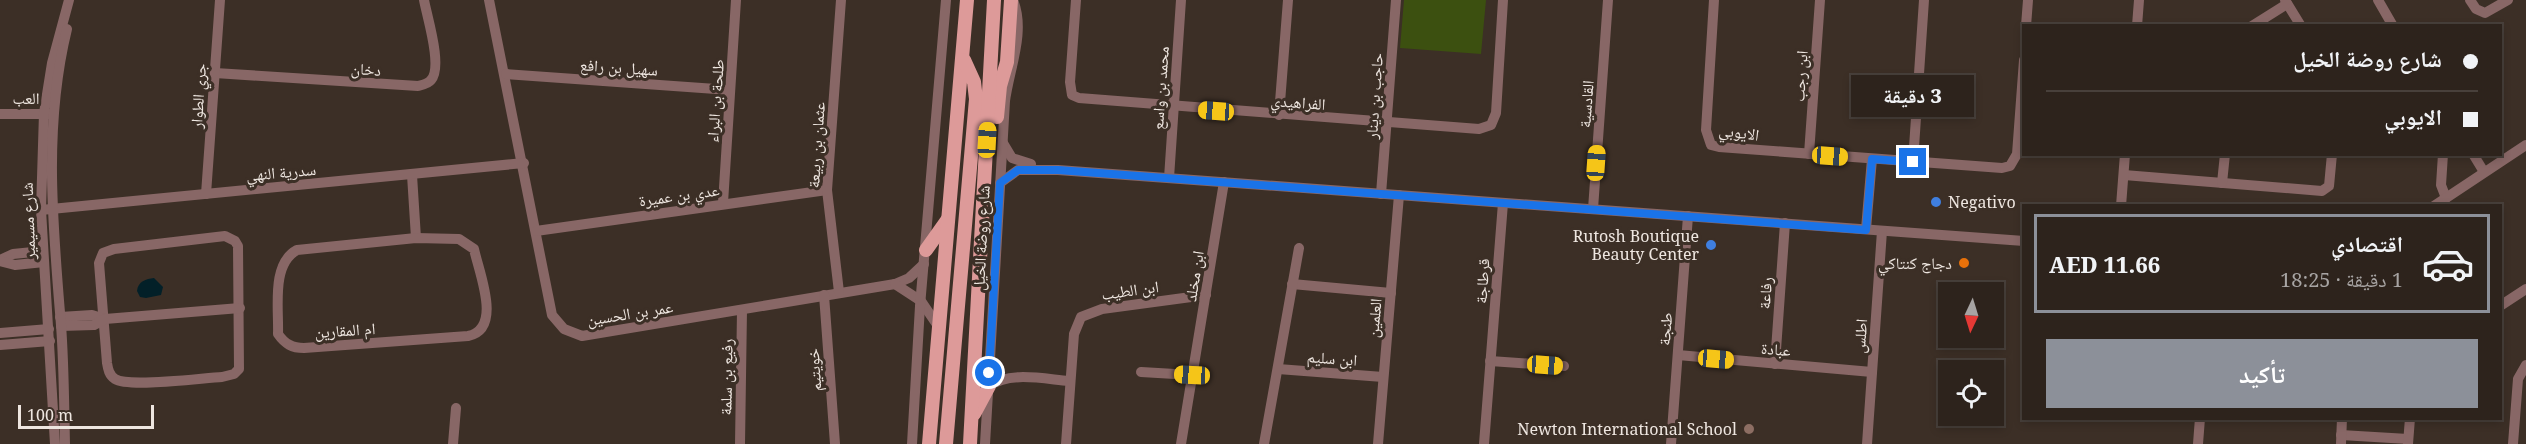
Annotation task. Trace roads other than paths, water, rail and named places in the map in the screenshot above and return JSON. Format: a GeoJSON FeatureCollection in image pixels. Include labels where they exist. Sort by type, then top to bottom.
{"type":"FeatureCollection","features":[{"type":"Feature","properties":{"kind":"main road","name":"شارع روضة الخيل"},"geometry":{"type":"LineString","coordinates":[[929,444],[967,0]]}},
{"type":"Feature","properties":{"kind":"main road","name":"شارع روضة الخيل"},"geometry":{"type":"LineString","coordinates":[[970,444],[994,0]]}},
{"type":"Feature","properties":{"kind":"main road"},"geometry":{"type":"LineString","coordinates":[[984,187],[992,158],[1000,86],[1007,62],[1012,0]]}},
{"type":"Feature","properties":{"kind":"main road"},"geometry":{"type":"LineString","coordinates":[[946,444],[976,99],[974,82],[963,58]]}},
{"type":"Feature","properties":{"kind":"main road"},"geometry":{"type":"LineString","coordinates":[[925,257],[949,217]]}},
{"type":"Feature","properties":{"kind":"main road"},"geometry":{"type":"LineString","coordinates":[[972,419],[988,386]]}},
{"type":"Feature","properties":{"kind":"street","name":"شارع مسيمير"},"geometry":{"type":"LineString","coordinates":[[55,444],[44,257],[48,114],[52,63],[69,0]]}},
{"type":"Feature","properties":{"kind":"street","name":"شارع مسيمير"},"geometry":{"type":"LineString","coordinates":[[48,114],[65,37],[76,0]]}},
{"type":"Feature","properties":{"kind":"street","name":"جري الطوار"},"geometry":{"type":"LineString","coordinates":[[206,194],[220,0]]}},
{"type":"Feature","properties":{"kind":"street","name":"دخان"},"geometry":{"type":"LineString","coordinates":[[215,73],[418,86],[430,82],[434,75],[436,61],[424,0]]}},
{"type":"Feature","properties":{"kind":"street","name":"عمر بن الحسين"},"geometry":{"type":"LineString","coordinates":[[489,0],[524,163],[552,315],[557,324],[573,334],[582,336],[895,284],[909,278],[925,257]]}},
{"type":"Feature","properties":{"kind":"street","name":"طلحة بن البراء"},"geometry":{"type":"LineString","coordinates":[[723,203],[736,0]]}},
{"type":"Feature","properties":{"kind":"street","name":"عثمان بن ربيعة"},"geometry":{"type":"LineString","coordinates":[[839,292],[827,190],[841,0]]}},
{"type":"Feature","properties":{"kind":"street"},"geometry":{"type":"LineString","coordinates":[[912,444],[921,301],[946,0]]}},
{"type":"Feature","properties":{"kind":"street","name":"شارع روضة الخيل"},"geometry":{"type":"LineString","coordinates":[[985,444],[1005,101],[1014,65],[1017,14],[1012,0]]}},
{"type":"Feature","properties":{"kind":"street","name":"الفراهيدي"},"geometry":{"type":"LineString","coordinates":[[1076,0],[1070,82],[1072,95],[1086,100],[1479,129],[1491,125],[1496,113],[1503,0]]}},
{"type":"Feature","properties":{"kind":"street","name":"محمد بن واسع"},"geometry":{"type":"LineString","coordinates":[[1169,178],[1181,0]]}},
{"type":"Feature","properties":{"kind":"street"},"geometry":{"type":"LineString","coordinates":[[1279,115],[1288,0]]}},
{"type":"Feature","properties":{"kind":"street","name":"حاجب بن دينار"},"geometry":{"type":"LineString","coordinates":[[1381,194],[1396,0]]}},
{"type":"Feature","properties":{"kind":"street","name":"القادسية"},"geometry":{"type":"LineString","coordinates":[[1593,209],[1608,0]]}},
{"type":"Feature","properties":{"kind":"street","name":"الايوبي"},"geometry":{"type":"LineString","coordinates":[[1714,0],[1707,139],[1711,145],[2002,168],[2010,166],[2017,154],[2022,87]]}},
{"type":"Feature","properties":{"kind":"street","name":"ابن رجب"},"geometry":{"type":"LineString","coordinates":[[1809,154],[1820,0]]}},
{"type":"Feature","properties":{"kind":"street"},"geometry":{"type":"LineString","coordinates":[[1913,162],[1924,0]]}},
{"type":"Feature","properties":{"kind":"street"},"geometry":{"type":"LineString","coordinates":[[2026,24],[2028,0]]}},
{"type":"Feature","properties":{"kind":"street"},"geometry":{"type":"LineString","coordinates":[[2137,24],[2139,0]]}},
{"type":"Feature","properties":{"kind":"street"},"geometry":{"type":"LineString","coordinates":[[2378,0],[2392,24]]}},
{"type":"Feature","properties":{"kind":"street"},"geometry":{"type":"LineString","coordinates":[[2470,0],[2476,9],[2485,13],[2508,0]]}},
{"type":"Feature","properties":{"kind":"street"},"geometry":{"type":"LineString","coordinates":[[2255,24],[2286,2],[2300,24]]}},
{"type":"Feature","properties":{"kind":"street","name":"سهيل بن رافع"},"geometry":{"type":"LineString","coordinates":[[506,74],[730,90]]}},
{"type":"Feature","properties":{"kind":"street","name":"العب"},"geometry":{"type":"LineString","coordinates":[[0,114],[48,114]]}},
{"type":"Feature","properties":{"kind":"street"},"geometry":{"type":"LineString","coordinates":[[1002,143],[1015,160],[1058,170]]}},
{"type":"Feature","properties":{"kind":"street"},"geometry":{"type":"LineString","coordinates":[[2437,204],[2526,145]]}},
{"type":"Feature","properties":{"kind":"street"},"geometry":{"type":"LineString","coordinates":[[2121,204],[2125,156]]}},
{"type":"Feature","properties":{"kind":"street"},"geometry":{"type":"LineString","coordinates":[[2222,183],[2224,156]]}},
{"type":"Feature","properties":{"kind":"street"},"geometry":{"type":"LineString","coordinates":[[2124,175],[2326,190],[2330,186],[2332,156]]}},
{"type":"Feature","properties":{"kind":"street"},"geometry":{"type":"LineString","coordinates":[[2443,156],[2441,185],[2446,198]]}},
{"type":"Feature","properties":{"kind":"street"},"geometry":{"type":"LineString","coordinates":[[2474,156],[2484,172]]}},
{"type":"Feature","properties":{"kind":"street"},"geometry":{"type":"LineString","coordinates":[[1866,230],[1872,159]]}},
{"type":"Feature","properties":{"kind":"street","name":"سدرية النهي"},"geometry":{"type":"LineString","coordinates":[[46,210],[524,163]]}},
{"type":"Feature","properties":{"kind":"street"},"geometry":{"type":"LineString","coordinates":[[1000,183],[1018,170],[1058,170],[2022,241]]}},
{"type":"Feature","properties":{"kind":"street"},"geometry":{"type":"LineString","coordinates":[[411,175],[416,238]]}},
{"type":"Feature","properties":{"kind":"street","name":"ابن مخلد"},"geometry":{"type":"LineString","coordinates":[[1181,444],[1224,182]]}},
{"type":"Feature","properties":{"kind":"street","name":"عدي بن عميرة"},"geometry":{"type":"LineString","coordinates":[[536,231],[827,190]]}},
{"type":"Feature","properties":{"kind":"street","name":"العلمين"},"geometry":{"type":"LineString","coordinates":[[1378,444],[1399,195]]}},
{"type":"Feature","properties":{"kind":"street","name":"قرطاجة"},"geometry":{"type":"LineString","coordinates":[[1484,444],[1503,203]]}},
{"type":"Feature","properties":{"kind":"street","name":"شارع مسيمير"},"geometry":{"type":"LineString","coordinates":[[46,210],[60,322],[65,444]]}},
{"type":"Feature","properties":{"kind":"street","name":"طنجة"},"geometry":{"type":"LineString","coordinates":[[1671,444],[1688,216]]}},
{"type":"Feature","properties":{"kind":"street","name":"رفاعة"},"geometry":{"type":"LineString","coordinates":[[1774,364],[1785,224]]}},
{"type":"Feature","properties":{"kind":"street","name":"اطلس"},"geometry":{"type":"LineString","coordinates":[[1867,444],[1882,231]]}},
{"type":"Feature","properties":{"kind":"street"},"geometry":{"type":"LineString","coordinates":[[225,236],[236,241],[238,246],[240,308],[239,369],[234,374],[131,383],[114,378],[108,371],[99,263],[103,253],[114,249],[225,236]]}},
{"type":"Feature","properties":{"kind":"street","name":"ام المقارين"},"geometry":{"type":"LineString","coordinates":[[416,238],[459,239],[474,249],[488,313],[488,320],[481,331],[468,336],[304,348],[296,348],[283,340],[279,334],[280,271],[291,253],[297,250],[416,238]]}},
{"type":"Feature","properties":{"kind":"street"},"geometry":{"type":"LineString","coordinates":[[1264,444],[1299,248]]}},
{"type":"Feature","properties":{"kind":"street"},"geometry":{"type":"LineString","coordinates":[[0,260],[13,254],[44,257]]}},
{"type":"Feature","properties":{"kind":"street"},"geometry":{"type":"LineString","coordinates":[[895,284],[921,301],[939,329]]}},
{"type":"Feature","properties":{"kind":"street"},"geometry":{"type":"LineString","coordinates":[[1292,284],[1391,293]]}},
{"type":"Feature","properties":{"kind":"street"},"geometry":{"type":"LineString","coordinates":[[2502,305],[2526,289]]}},
{"type":"Feature","properties":{"kind":"street","name":"خويتيم"},"geometry":{"type":"LineString","coordinates":[[824,295],[835,444]]}},
{"type":"Feature","properties":{"kind":"street","name":"ابن الطيب"},"geometry":{"type":"LineString","coordinates":[[1066,444],[1074,334],[1081,317],[1102,309],[1206,295]]}},
{"type":"Feature","properties":{"kind":"street"},"geometry":{"type":"LineString","coordinates":[[60,322],[94,325],[105,319],[240,308]]}},
{"type":"Feature","properties":{"kind":"street","name":"رفيع بن سلمة"},"geometry":{"type":"LineString","coordinates":[[740,444],[742,310]]}},
{"type":"Feature","properties":{"kind":"street"},"geometry":{"type":"LineString","coordinates":[[0,333],[49,329]]}},
{"type":"Feature","properties":{"kind":"street"},"geometry":{"type":"LineString","coordinates":[[976,340],[998,370],[1018,378]]}},
{"type":"Feature","properties":{"kind":"street"},"geometry":{"type":"LineString","coordinates":[[0,345],[50,341]]}},
{"type":"Feature","properties":{"kind":"street","name":"عبادة"},"geometry":{"type":"LineString","coordinates":[[1678,355],[1872,372]]}},
{"type":"Feature","properties":{"kind":"street"},"geometry":{"type":"LineString","coordinates":[[1490,361],[1564,366]]}},
{"type":"Feature","properties":{"kind":"street"},"geometry":{"type":"LineString","coordinates":[[2513,444],[2517,378],[2526,365]]}},
{"type":"Feature","properties":{"kind":"street","name":"ابن سليم"},"geometry":{"type":"LineString","coordinates":[[1278,369],[1383,377]]}},
{"type":"Feature","properties":{"kind":"street"},"geometry":{"type":"LineString","coordinates":[[1141,372],[1192,375]]}},
{"type":"Feature","properties":{"kind":"street"},"geometry":{"type":"LineString","coordinates":[[988,386],[998,380],[1018,378],[1069,381]]}},
{"type":"Feature","properties":{"kind":"street"},"geometry":{"type":"LineString","coordinates":[[453,444],[456,408]]}},
{"type":"Feature","properties":{"kind":"street"},"geometry":{"type":"LineString","coordinates":[[2198,444],[2200,420]]}},
{"type":"Feature","properties":{"kind":"street"},"geometry":{"type":"LineString","coordinates":[[2342,420],[2341,439],[2408,442],[2410,420]]}},
{"type":"Feature","properties":{"kind":"water"},"geometry":{"type":"Polygon","coordinates":[[[154,278],[163,287],[161,295],[140,297],[137,291],[139,285],[145,280],[154,278]]]}},
{"type":"Feature","properties":{"kind":"place","name":"Negativo"},"geometry":{"type":"Point","coordinates":[1936,202]}},
{"type":"Feature","properties":{"kind":"place","name":"Rutosh Boutique Beauty Center"},"geometry":{"type":"Point","coordinates":[1711,245]}},
{"type":"Feature","properties":{"kind":"place","name":"دجاج كنتاكي"},"geometry":{"type":"Point","coordinates":[1964,263]}},
{"type":"Feature","properties":{"kind":"place","name":"Newton International School"},"geometry":{"type":"Point","coordinates":[1749,429]}}]}
